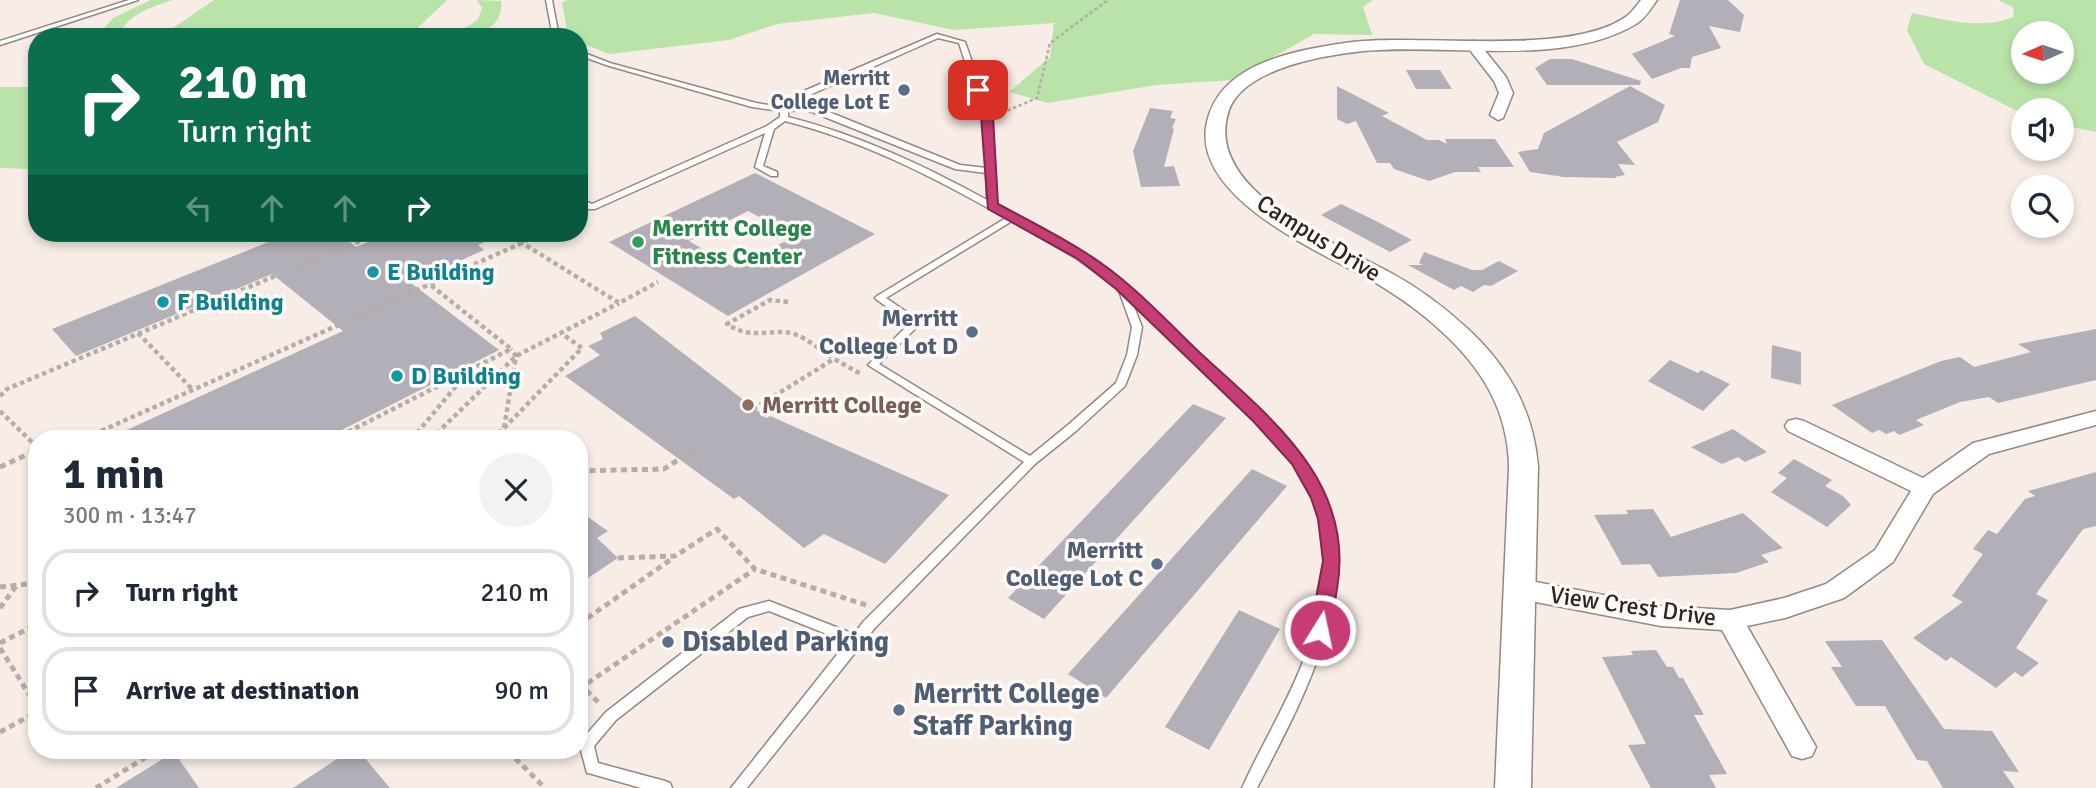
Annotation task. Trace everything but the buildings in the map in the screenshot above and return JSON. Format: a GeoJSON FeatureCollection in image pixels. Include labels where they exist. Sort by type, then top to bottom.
{"type":"FeatureCollection","features":[{"type":"Feature","properties":{"kind":"street","name":"Campus Drive"},"geometry":{"type":"LineString","coordinates":[[1513,788],[1522,484],[1518,426],[1505,393],[1487,365],[1464,338],[1433,310],[1276,216],[1248,194],[1226,171],[1217,153],[1214,133],[1218,112],[1228,96],[1262,71],[1284,61],[1355,47],[1552,43],[1601,34],[1637,18],[1649,0]]}},
{"type":"Feature","properties":{"kind":"street"},"geometry":{"type":"LineString","coordinates":[[1473,45],[1501,80],[1506,93],[1498,115]]}},
{"type":"Feature","properties":{"kind":"street","name":"View Crest Drive"},"geometry":{"type":"LineString","coordinates":[[1520,589],[1661,616],[1730,620],[1785,608],[1835,591],[1884,556],[1924,488],[1980,448],[2096,418]]}},
{"type":"Feature","properties":{"kind":"street"},"geometry":{"type":"LineString","coordinates":[[1796,426],[1924,488]]}},
{"type":"Feature","properties":{"kind":"street"},"geometry":{"type":"LineString","coordinates":[[1730,620],[1802,747]]}},
{"type":"Feature","properties":{"kind":"lane"},"geometry":{"type":"LineString","coordinates":[[47,28],[135,0]]}},
{"type":"Feature","properties":{"kind":"lane"},"geometry":{"type":"LineString","coordinates":[[549,0],[554,28]]}},
{"type":"Feature","properties":{"kind":"lane"},"geometry":{"type":"LineString","coordinates":[[0,43],[28,34]]}},
{"type":"Feature","properties":{"kind":"lane"},"geometry":{"type":"LineString","coordinates":[[588,209],[769,128],[800,96],[937,36],[962,42],[987,116],[992,206]]}},
{"type":"Feature","properties":{"kind":"lane"},"geometry":{"type":"LineString","coordinates":[[588,56],[784,114],[867,144],[938,176],[1083,257],[1121,286],[1260,418],[1299,461],[1320,498],[1327,519],[1333,561],[1320,630],[1295,703],[1249,788]]}},
{"type":"Feature","properties":{"kind":"lane"},"geometry":{"type":"LineString","coordinates":[[784,114],[807,108],[958,167],[990,171]]}},
{"type":"Feature","properties":{"kind":"lane"},"geometry":{"type":"LineString","coordinates":[[769,128],[759,167],[774,174]]}},
{"type":"Feature","properties":{"kind":"lane"},"geometry":{"type":"LineString","coordinates":[[588,205],[592,207]]}},
{"type":"Feature","properties":{"kind":"lane"},"geometry":{"type":"LineString","coordinates":[[1012,218],[880,298],[911,318],[911,328],[873,365],[1031,461]]}},
{"type":"Feature","properties":{"kind":"lane"},"geometry":{"type":"LineString","coordinates":[[738,788],[855,639],[1031,461],[1077,425],[1121,384],[1132,355],[1137,327],[1121,286]]}},
{"type":"Feature","properties":{"kind":"lane"},"geometry":{"type":"LineString","coordinates":[[588,742],[611,716],[744,613],[769,606],[855,639]]}},
{"type":"Feature","properties":{"kind":"lane"},"geometry":{"type":"LineString","coordinates":[[588,752],[592,768],[665,788]]}},
{"type":"Feature","properties":{"kind":"path"},"geometry":{"type":"LineString","coordinates":[[987,116],[1037,98],[1050,43],[1108,0]]}},
{"type":"Feature","properties":{"kind":"path"},"geometry":{"type":"LineString","coordinates":[[296,267],[358,242]]}},
{"type":"Feature","properties":{"kind":"path"},"geometry":{"type":"LineString","coordinates":[[108,430],[192,389],[522,243],[619,303]]}},
{"type":"Feature","properties":{"kind":"path"},"geometry":{"type":"LineString","coordinates":[[0,396],[7,389],[275,276]]}},
{"type":"Feature","properties":{"kind":"path"},"geometry":{"type":"LineString","coordinates":[[440,430],[516,356],[658,282]]}},
{"type":"Feature","properties":{"kind":"path"},"geometry":{"type":"LineString","coordinates":[[428,283],[511,349],[516,356],[504,428]]}},
{"type":"Feature","properties":{"kind":"path"},"geometry":{"type":"LineString","coordinates":[[788,302],[770,300],[727,324],[737,331],[753,334],[795,334],[860,375],[873,365]]}},
{"type":"Feature","properties":{"kind":"path"},"geometry":{"type":"LineString","coordinates":[[504,428],[582,348],[561,333]]}},
{"type":"Feature","properties":{"kind":"path"},"geometry":{"type":"LineString","coordinates":[[138,334],[192,389]]}},
{"type":"Feature","properties":{"kind":"path"},"geometry":{"type":"LineString","coordinates":[[352,430],[511,349]]}},
{"type":"Feature","properties":{"kind":"path"},"geometry":{"type":"LineString","coordinates":[[753,409],[834,359]]}},
{"type":"Feature","properties":{"kind":"path"},"geometry":{"type":"LineString","coordinates":[[419,430],[468,371]]}},
{"type":"Feature","properties":{"kind":"path"},"geometry":{"type":"LineString","coordinates":[[0,411],[28,440]]}},
{"type":"Feature","properties":{"kind":"path"},"geometry":{"type":"LineString","coordinates":[[588,471],[664,469],[698,447]]}},
{"type":"Feature","properties":{"kind":"path"},"geometry":{"type":"LineString","coordinates":[[0,467],[28,453]]}},
{"type":"Feature","properties":{"kind":"path"},"geometry":{"type":"LineString","coordinates":[[588,618],[717,529],[755,569],[884,610]]}},
{"type":"Feature","properties":{"kind":"path"},"geometry":{"type":"LineString","coordinates":[[618,558],[675,556]]}},
{"type":"Feature","properties":{"kind":"path"},"geometry":{"type":"LineString","coordinates":[[588,681],[755,569]]}},
{"type":"Feature","properties":{"kind":"path"},"geometry":{"type":"LineString","coordinates":[[0,587],[28,584]]}},
{"type":"Feature","properties":{"kind":"path"},"geometry":{"type":"LineString","coordinates":[[0,608],[16,586]]}},
{"type":"Feature","properties":{"kind":"path"},"geometry":{"type":"LineString","coordinates":[[28,629],[0,645],[28,692]]}},
{"type":"Feature","properties":{"kind":"path"},"geometry":{"type":"LineString","coordinates":[[588,694],[611,716]]}},
{"type":"Feature","properties":{"kind":"path"},"geometry":{"type":"LineString","coordinates":[[0,732],[28,717]]}},
{"type":"Feature","properties":{"kind":"path"},"geometry":{"type":"LineString","coordinates":[[96,788],[143,759]]}},
{"type":"Feature","properties":{"kind":"path"},"geometry":{"type":"LineString","coordinates":[[516,759],[545,788]]}},
{"type":"Feature","properties":{"kind":"green space"},"geometry":{"type":"Polygon","coordinates":[[[151,0],[173,0],[149,9],[126,23],[123,28],[105,28],[113,18],[151,0]]]}},
{"type":"Feature","properties":{"kind":"green space"},"geometry":{"type":"Polygon","coordinates":[[[214,0],[447,0],[417,28],[173,28],[214,0]]]}},
{"type":"Feature","properties":{"kind":"green space"},"geometry":{"type":"Polygon","coordinates":[[[477,0],[501,1],[501,11],[492,26],[465,28],[478,19],[482,8],[477,0]]]}},
{"type":"Feature","properties":{"kind":"green space"},"geometry":{"type":"Polygon","coordinates":[[[1373,0],[1363,7],[1372,35],[1314,34],[1232,80],[1156,85],[1048,103],[1009,92],[1050,57],[1054,23],[954,30],[874,13],[777,24],[729,40],[609,54],[588,46],[588,28],[566,28],[562,2],[1373,0]]]}},
{"type":"Feature","properties":{"kind":"green space"},"geometry":{"type":"Polygon","coordinates":[[[1998,0],[2096,0],[2096,132],[2074,127],[2074,98],[2011,98],[2011,108],[1924,64],[1907,30],[1912,13],[1976,23],[2014,17],[2013,7],[1998,0]]]}},
{"type":"Feature","properties":{"kind":"green space"},"geometry":{"type":"Polygon","coordinates":[[[0,87],[28,87],[28,169],[0,168],[0,87]]]}},
{"type":"Feature","properties":{"kind":"place","name":"Merritt College Lot E"},"geometry":{"type":"Point","coordinates":[904,90]}},
{"type":"Feature","properties":{"kind":"place","name":"Merritt College Fitness Center"},"geometry":{"type":"Point","coordinates":[638,242]}},
{"type":"Feature","properties":{"kind":"place","name":"E Building"},"geometry":{"type":"Point","coordinates":[373,272]}},
{"type":"Feature","properties":{"kind":"place","name":"F Building"},"geometry":{"type":"Point","coordinates":[163,302]}},
{"type":"Feature","properties":{"kind":"place","name":"Merritt College Lot D"},"geometry":{"type":"Point","coordinates":[972,332]}},
{"type":"Feature","properties":{"kind":"place","name":"D Building"},"geometry":{"type":"Point","coordinates":[397,376]}},
{"type":"Feature","properties":{"kind":"place","name":"Merritt College"},"geometry":{"type":"Point","coordinates":[748,405]}},
{"type":"Feature","properties":{"kind":"place","name":"Merritt College Lot C"},"geometry":{"type":"Point","coordinates":[1157,564]}},
{"type":"Feature","properties":{"kind":"place","name":"Disabled Parking"},"geometry":{"type":"Point","coordinates":[668,642]}},
{"type":"Feature","properties":{"kind":"place","name":"Merritt College Staff Parking"},"geometry":{"type":"Point","coordinates":[899,710]}},
{"type":"Feature","properties":{"kind":"route"},"geometry":{"type":"LineString","coordinates":[[978,90],[987,116],[992,206],[1083,257],[1121,286],[1260,418],[1299,461],[1320,498],[1327,519],[1333,561],[1320,630]]}}]}
